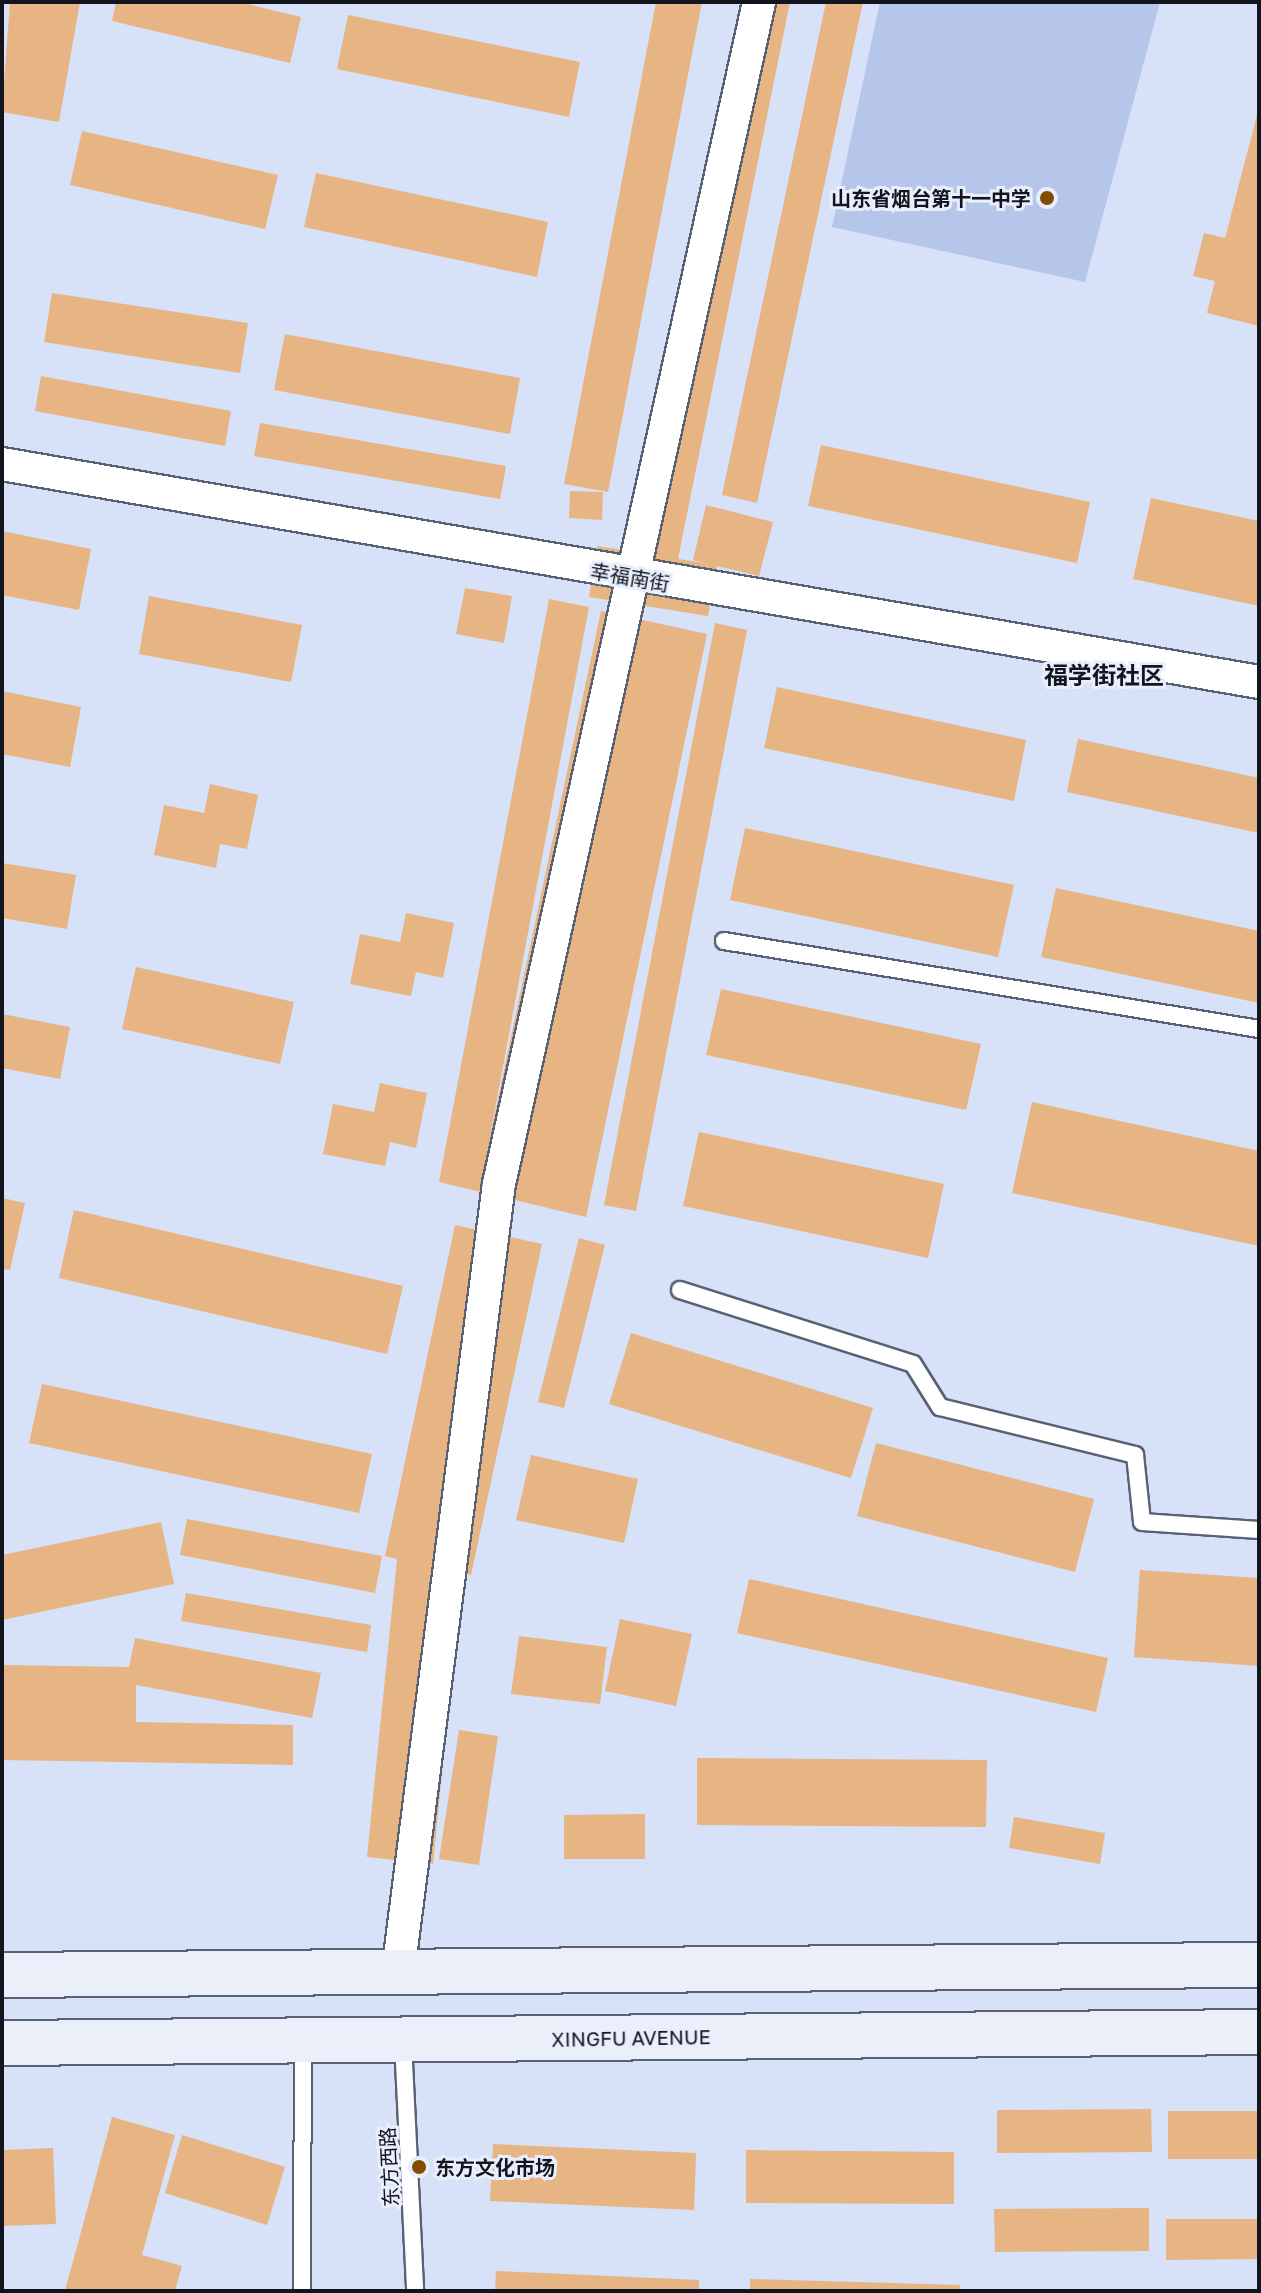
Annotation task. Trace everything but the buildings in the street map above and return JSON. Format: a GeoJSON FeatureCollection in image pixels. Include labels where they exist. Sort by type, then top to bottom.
{"type":"FeatureCollection","features":[{"type":"Feature","properties":{"kind":"main road"},"geometry":{"type":"LineString","coordinates":[[2,1975],[1259,1965]]}},
{"type":"Feature","properties":{"kind":"main road","name":"XINGFU AVENUE"},"geometry":{"type":"LineString","coordinates":[[2,2043],[1259,2032]]}},
{"type":"Feature","properties":{"kind":"street"},"geometry":{"type":"LineString","coordinates":[[398,1972],[499,1184],[759,2]]}},
{"type":"Feature","properties":{"kind":"street","name":"幸福南街"},"geometry":{"type":"LineString","coordinates":[[2,464],[1259,682]]}},
{"type":"Feature","properties":{"kind":"lane"},"geometry":{"type":"LineString","coordinates":[[724,941],[1259,1029]]}},
{"type":"Feature","properties":{"kind":"lane"},"geometry":{"type":"LineString","coordinates":[[680,1290],[913,1364],[940,1407],[1135,1455],[1142,1522],[1259,1530]]}},
{"type":"Feature","properties":{"kind":"lane"},"geometry":{"type":"LineString","coordinates":[[302,2291],[304,2041]]}},
{"type":"Feature","properties":{"kind":"lane","name":"东方西路"},"geometry":{"type":"LineString","coordinates":[[403,2041],[415,2291]]}},
{"type":"Feature","properties":{"kind":"shaded area"},"geometry":{"type":"Polygon","coordinates":[[[880,2],[1160,2],[1085,282],[832,227],[880,2]]]}},
{"type":"Feature","properties":{"kind":"place","name":"山东省烟台第十一中学"},"geometry":{"type":"Point","coordinates":[1047,198]}},
{"type":"Feature","properties":{"kind":"place","name":"东方文化市场"},"geometry":{"type":"Point","coordinates":[419,2167]}},
{"type":"Feature","properties":{"kind":"district","name":"福学街社区"},"geometry":{"type":"Point","coordinates":[1104,675]}}]}
